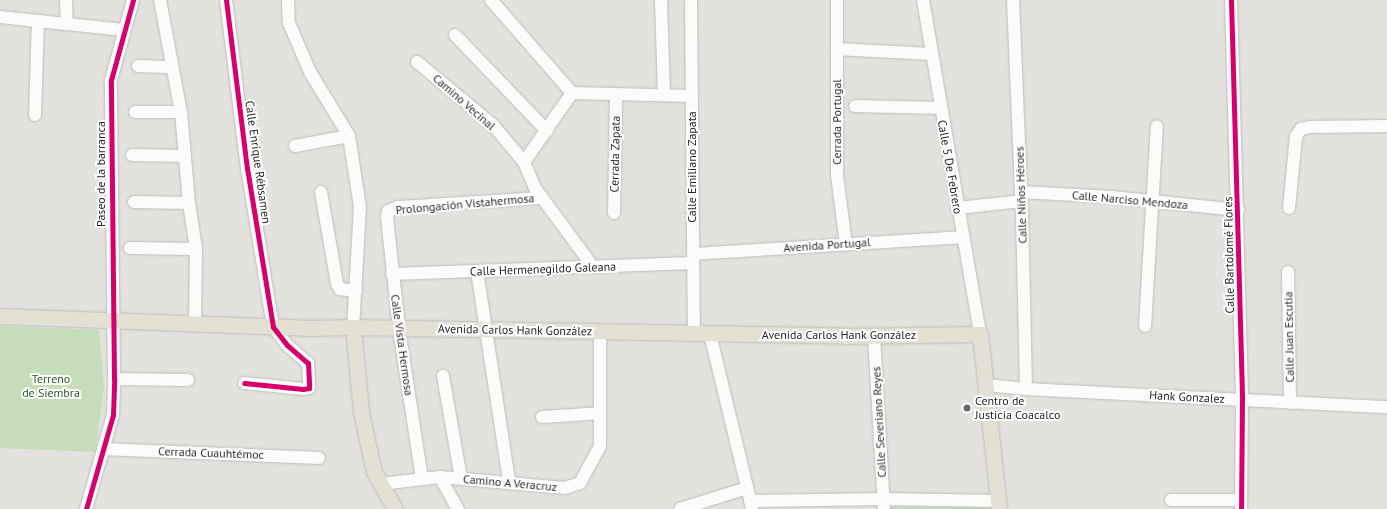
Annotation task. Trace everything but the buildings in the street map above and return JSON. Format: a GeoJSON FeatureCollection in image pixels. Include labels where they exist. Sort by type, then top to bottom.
{"type":"FeatureCollection","features":[{"type":"Feature","properties":{"kind":"main road","name":"Avenida Carlos Hank González"},"geometry":{"type":"LineString","coordinates":[[0,316],[273,327],[874,336],[980,334]]}},
{"type":"Feature","properties":{"kind":"main road"},"geometry":{"type":"LineString","coordinates":[[353,327],[361,412],[374,472],[395,509]]}},
{"type":"Feature","properties":{"kind":"main road"},"geometry":{"type":"LineString","coordinates":[[980,334],[999,505]]}},
{"type":"Feature","properties":{"kind":"street"},"geometry":{"type":"LineString","coordinates":[[66,0],[67,24]]}},
{"type":"Feature","properties":{"kind":"street","name":"Paseo de la barranca"},"geometry":{"type":"LineString","coordinates":[[86,509],[113,415],[114,379],[111,80],[133,0]]}},
{"type":"Feature","properties":{"kind":"street"},"geometry":{"type":"LineString","coordinates":[[160,0],[181,112],[189,203],[196,249],[195,324]]}},
{"type":"Feature","properties":{"kind":"street","name":"Calle Enrique Rébsamen"},"geometry":{"type":"LineString","coordinates":[[226,0],[247,168],[273,327]]}},
{"type":"Feature","properties":{"kind":"street"},"geometry":{"type":"LineString","coordinates":[[288,0],[289,23],[310,72],[349,136],[360,207],[353,327]]}},
{"type":"Feature","properties":{"kind":"street"},"geometry":{"type":"LineString","coordinates":[[491,0],[572,93],[692,96]]}},
{"type":"Feature","properties":{"kind":"street"},"geometry":{"type":"LineString","coordinates":[[661,0],[664,95]]}},
{"type":"Feature","properties":{"kind":"street","name":"Calle Emiliano Zapata"},"geometry":{"type":"LineString","coordinates":[[691,0],[694,334]]}},
{"type":"Feature","properties":{"kind":"street","name":"Cerrada Portugal"},"geometry":{"type":"LineString","coordinates":[[837,0],[837,175],[846,244]]}},
{"type":"Feature","properties":{"kind":"street","name":"Calle 5 De Febrero"},"geometry":{"type":"LineString","coordinates":[[923,0],[957,208],[980,334]]}},
{"type":"Feature","properties":{"kind":"street","name":"Calle Niños Héroes"},"geometry":{"type":"LineString","coordinates":[[1013,0],[1022,197],[1026,389]]}},
{"type":"Feature","properties":{"kind":"street","name":"Calle Bartolomé Flores"},"geometry":{"type":"LineString","coordinates":[[1231,0],[1238,210],[1242,400],[1241,505]]}},
{"type":"Feature","properties":{"kind":"street"},"geometry":{"type":"LineString","coordinates":[[0,17],[124,30]]}},
{"type":"Feature","properties":{"kind":"street"},"geometry":{"type":"LineString","coordinates":[[35,115],[38,21]]}},
{"type":"Feature","properties":{"kind":"street"},"geometry":{"type":"LineString","coordinates":[[455,36],[547,131]]}},
{"type":"Feature","properties":{"kind":"street"},"geometry":{"type":"LineString","coordinates":[[837,49],[931,54]]}},
{"type":"Feature","properties":{"kind":"street","name":"Camino Vecinal"},"geometry":{"type":"LineString","coordinates":[[417,62],[493,125],[524,162]]}},
{"type":"Feature","properties":{"kind":"street"},"geometry":{"type":"LineString","coordinates":[[138,66],[172,67]]}},
{"type":"Feature","properties":{"kind":"street"},"geometry":{"type":"LineString","coordinates":[[572,93],[524,162],[535,188],[593,267]]}},
{"type":"Feature","properties":{"kind":"street","name":"Cerrada Zapata"},"geometry":{"type":"LineString","coordinates":[[614,213],[616,94]]}},
{"type":"Feature","properties":{"kind":"street"},"geometry":{"type":"LineString","coordinates":[[855,106],[940,108]]}},
{"type":"Feature","properties":{"kind":"street"},"geometry":{"type":"LineString","coordinates":[[135,112],[181,112]]}},
{"type":"Feature","properties":{"kind":"street"},"geometry":{"type":"LineString","coordinates":[[1145,326],[1154,202],[1156,126]]}},
{"type":"Feature","properties":{"kind":"street"},"geometry":{"type":"LineString","coordinates":[[1289,208],[1296,136],[1301,129],[1310,127],[1387,126]]}},
{"type":"Feature","properties":{"kind":"street"},"geometry":{"type":"LineString","coordinates":[[295,146],[349,136]]}},
{"type":"Feature","properties":{"kind":"street"},"geometry":{"type":"LineString","coordinates":[[132,155],[185,156]]}},
{"type":"Feature","properties":{"kind":"street"},"geometry":{"type":"LineString","coordinates":[[321,192],[337,284],[340,289],[356,291]]}},
{"type":"Feature","properties":{"kind":"street","name":"Calle Narciso Mendoza"},"geometry":{"type":"LineString","coordinates":[[957,208],[1022,197],[1112,197],[1238,210]]}},
{"type":"Feature","properties":{"kind":"street","name":"Prolongación Vistahermosa"},"geometry":{"type":"LineString","coordinates":[[388,211],[398,207],[542,198]]}},
{"type":"Feature","properties":{"kind":"street"},"geometry":{"type":"LineString","coordinates":[[134,202],[189,203]]}},
{"type":"Feature","properties":{"kind":"street","name":"Calle Vista Hermosa"},"geometry":{"type":"LineString","coordinates":[[388,211],[387,218],[392,274],[422,479]]}},
{"type":"Feature","properties":{"kind":"street","name":"Avenida Portugal"},"geometry":{"type":"LineString","coordinates":[[693,259],[846,244],[962,236]]}},
{"type":"Feature","properties":{"kind":"street"},"geometry":{"type":"LineString","coordinates":[[130,248],[196,249]]}},
{"type":"Feature","properties":{"kind":"street","name":"Calle Hermenegildo Galeana"},"geometry":{"type":"LineString","coordinates":[[392,274],[593,267],[693,259]]}},
{"type":"Feature","properties":{"kind":"street"},"geometry":{"type":"LineString","coordinates":[[477,271],[509,482]]}},
{"type":"Feature","properties":{"kind":"street","name":"Calle Juan Escutia"},"geometry":{"type":"LineString","coordinates":[[1288,272],[1290,402]]}},
{"type":"Feature","properties":{"kind":"street"},"geometry":{"type":"LineString","coordinates":[[244,383],[303,389],[309,388],[308,363],[287,345],[273,327]]}},
{"type":"Feature","properties":{"kind":"street","name":"Camino A Veracruz"},"geometry":{"type":"LineString","coordinates":[[380,484],[440,477],[566,488],[580,483],[600,446],[600,332]]}},
{"type":"Feature","properties":{"kind":"street"},"geometry":{"type":"LineString","coordinates":[[710,334],[751,505],[999,505]]}},
{"type":"Feature","properties":{"kind":"street","name":"Calle Severiano Reyes"},"geometry":{"type":"LineString","coordinates":[[874,336],[884,504]]}},
{"type":"Feature","properties":{"kind":"street"},"geometry":{"type":"LineString","coordinates":[[443,376],[462,478]]}},
{"type":"Feature","properties":{"kind":"street"},"geometry":{"type":"LineString","coordinates":[[114,379],[188,380]]}},
{"type":"Feature","properties":{"kind":"street","name":"Hank Gonzalez"},"geometry":{"type":"LineString","coordinates":[[986,384],[1026,389],[1387,407]]}},
{"type":"Feature","properties":{"kind":"street"},"geometry":{"type":"LineString","coordinates":[[542,416],[600,413]]}},
{"type":"Feature","properties":{"kind":"street","name":"Cerrada Cuauhtémoc"},"geometry":{"type":"LineString","coordinates":[[103,449],[319,458]]}},
{"type":"Feature","properties":{"kind":"street"},"geometry":{"type":"LineString","coordinates":[[440,477],[458,509]]}},
{"type":"Feature","properties":{"kind":"street"},"geometry":{"type":"LineString","coordinates":[[680,509],[747,488]]}},
{"type":"Feature","properties":{"kind":"street"},"geometry":{"type":"LineString","coordinates":[[1171,500],[1241,505]]}},
{"type":"Feature","properties":{"kind":"street"},"geometry":{"type":"LineString","coordinates":[[1226,509],[1241,505]]}},
{"type":"Feature","properties":{"kind":"green space","name":"Terreno de Siembra"},"geometry":{"type":"Polygon","coordinates":[[[0,326],[99,330],[104,388],[95,452],[0,448],[0,326]]]}},
{"type":"Feature","properties":{"kind":"green space"},"geometry":{"type":"Polygon","coordinates":[[[890,507],[992,507],[992,509],[890,509],[890,507]]]}},
{"type":"Feature","properties":{"kind":"cycle path"},"geometry":{"type":"LineString","coordinates":[[86,509],[113,415],[114,379],[111,80],[133,0]]}},
{"type":"Feature","properties":{"kind":"cycle path"},"geometry":{"type":"LineString","coordinates":[[226,0],[247,168],[273,327],[287,345],[308,363],[309,388],[303,389],[244,383]]}},
{"type":"Feature","properties":{"kind":"cycle path"},"geometry":{"type":"LineString","coordinates":[[1231,0],[1242,400],[1241,509]]}},
{"type":"Feature","properties":{"kind":"place","name":"Centro de Justicia Coacalco"},"geometry":{"type":"Point","coordinates":[967,408]}}]}
